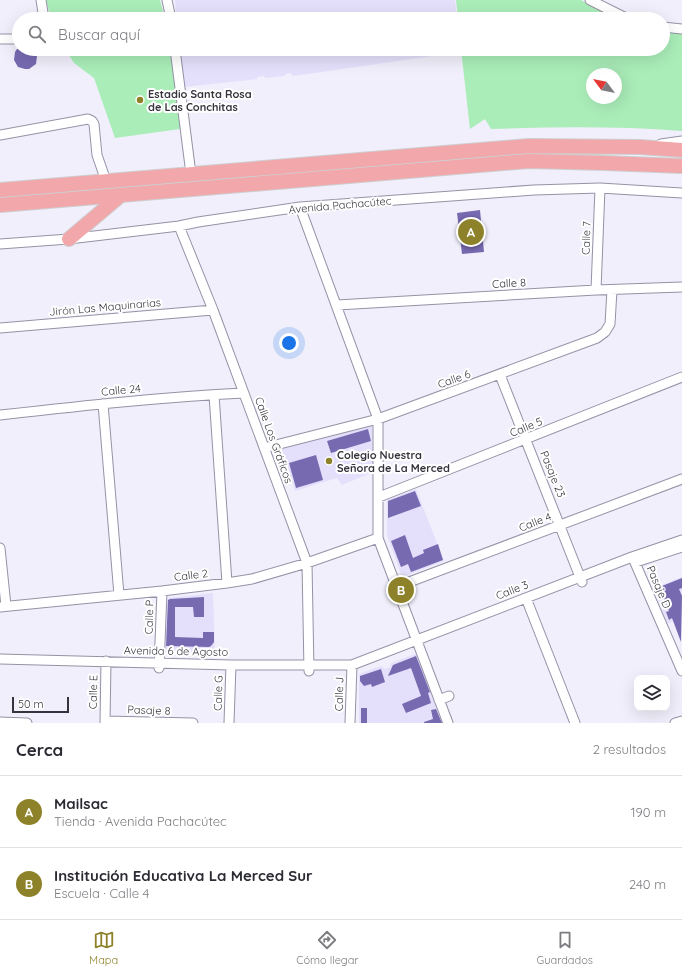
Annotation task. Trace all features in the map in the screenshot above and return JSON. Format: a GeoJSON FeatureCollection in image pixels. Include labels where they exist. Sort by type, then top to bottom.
{"type":"FeatureCollection","features":[{"type":"Feature","properties":{"kind":"main road"},"geometry":{"type":"LineString","coordinates":[[0,190],[529,146],[640,147],[682,150]]}},
{"type":"Feature","properties":{"kind":"main road"},"geometry":{"type":"LineString","coordinates":[[617,163],[619,147]]}},
{"type":"Feature","properties":{"kind":"main road"},"geometry":{"type":"LineString","coordinates":[[0,205],[529,161],[682,166]]}},
{"type":"Feature","properties":{"kind":"main road"},"geometry":{"type":"LineString","coordinates":[[70,239],[121,195]]}},
{"type":"Feature","properties":{"kind":"street"},"geometry":{"type":"LineString","coordinates":[[41,0],[43,12]]}},
{"type":"Feature","properties":{"kind":"street"},"geometry":{"type":"LineString","coordinates":[[168,0],[170,12]]}},
{"type":"Feature","properties":{"kind":"street"},"geometry":{"type":"LineString","coordinates":[[590,0],[614,12]]}},
{"type":"Feature","properties":{"kind":"street"},"geometry":{"type":"LineString","coordinates":[[670,28],[682,29]]}},
{"type":"Feature","properties":{"kind":"street"},"geometry":{"type":"LineString","coordinates":[[0,39],[12,39]]}},
{"type":"Feature","properties":{"kind":"street"},"geometry":{"type":"LineString","coordinates":[[176,56],[191,174]]}},
{"type":"Feature","properties":{"kind":"street"},"geometry":{"type":"LineString","coordinates":[[0,135],[88,119],[94,124],[97,155],[106,181]]}},
{"type":"Feature","properties":{"kind":"street"},"geometry":{"type":"LineString","coordinates":[[640,147],[682,141]]}},
{"type":"Feature","properties":{"kind":"street","name":"Avenida Pachacútec"},"geometry":{"type":"LineString","coordinates":[[0,244],[70,239],[179,226],[300,207],[534,190],[600,188],[682,193]]}},
{"type":"Feature","properties":{"kind":"street","name":"Calle 7"},"geometry":{"type":"LineString","coordinates":[[596,290],[600,188]]}},
{"type":"Feature","properties":{"kind":"street"},"geometry":{"type":"LineString","coordinates":[[300,207],[378,420],[378,538],[448,723]]}},
{"type":"Feature","properties":{"kind":"street","name":"Calle Los Gráficos"},"geometry":{"type":"LineString","coordinates":[[179,226],[213,310],[307,563],[309,668]]}},
{"type":"Feature","properties":{"kind":"street","name":"Calle 8"},"geometry":{"type":"LineString","coordinates":[[336,305],[596,290],[682,287]]}},
{"type":"Feature","properties":{"kind":"street","name":"Calle 6"},"geometry":{"type":"LineString","coordinates":[[264,448],[378,420],[597,338],[605,332],[610,324],[612,290]]}},
{"type":"Feature","properties":{"kind":"street","name":"Jirón Las Maquinarias"},"geometry":{"type":"LineString","coordinates":[[0,328],[213,310]]}},
{"type":"Feature","properties":{"kind":"street","name":"Pasaje 23"},"geometry":{"type":"LineString","coordinates":[[500,375],[582,580]]}},
{"type":"Feature","properties":{"kind":"street","name":"Calle 5"},"geometry":{"type":"LineString","coordinates":[[379,497],[682,377]]}},
{"type":"Feature","properties":{"kind":"street","name":"Calle 24"},"geometry":{"type":"LineString","coordinates":[[0,415],[103,404],[244,394]]}},
{"type":"Feature","properties":{"kind":"street"},"geometry":{"type":"LineString","coordinates":[[214,395],[227,583]]}},
{"type":"Feature","properties":{"kind":"street"},"geometry":{"type":"LineString","coordinates":[[103,404],[119,595]]}},
{"type":"Feature","properties":{"kind":"street","name":"Calle 4"},"geometry":{"type":"LineString","coordinates":[[396,587],[682,479]]}},
{"type":"Feature","properties":{"kind":"street","name":"Calle 2"},"geometry":{"type":"LineString","coordinates":[[3,606],[162,591],[252,579],[307,563],[378,538]]}},
{"type":"Feature","properties":{"kind":"street","name":"Calle 3"},"geometry":{"type":"LineString","coordinates":[[351,669],[634,560],[682,540]]}},
{"type":"Feature","properties":{"kind":"street","name":"Calle 3"},"geometry":{"type":"LineString","coordinates":[[634,560],[682,547]]}},
{"type":"Feature","properties":{"kind":"street"},"geometry":{"type":"LineString","coordinates":[[0,548],[3,606]]}},
{"type":"Feature","properties":{"kind":"street","name":"Pasaje D"},"geometry":{"type":"LineString","coordinates":[[634,560],[682,671]]}},
{"type":"Feature","properties":{"kind":"street","name":"Calle P"},"geometry":{"type":"LineString","coordinates":[[159,665],[162,591]]}},
{"type":"Feature","properties":{"kind":"street"},"geometry":{"type":"LineString","coordinates":[[528,600],[575,723]]}},
{"type":"Feature","properties":{"kind":"street","name":"Avenida 6 de Agosto"},"geometry":{"type":"LineString","coordinates":[[0,659],[106,664]]}},
{"type":"Feature","properties":{"kind":"street","name":"Avenida 6 de Agosto"},"geometry":{"type":"LineString","coordinates":[[0,664],[106,664],[351,669]]}},
{"type":"Feature","properties":{"kind":"street","name":"Calle E"},"geometry":{"type":"LineString","coordinates":[[105,722],[106,664]]}},
{"type":"Feature","properties":{"kind":"street","name":"Calle G"},"geometry":{"type":"LineString","coordinates":[[229,723],[231,667]]}},
{"type":"Feature","properties":{"kind":"street","name":"Calle J"},"geometry":{"type":"LineString","coordinates":[[350,723],[351,669]]}},
{"type":"Feature","properties":{"kind":"street"},"geometry":{"type":"LineString","coordinates":[[439,700],[449,696]]}},
{"type":"Feature","properties":{"kind":"street"},"geometry":{"type":"LineString","coordinates":[[676,723],[682,721]]}},
{"type":"Feature","properties":{"kind":"street"},"geometry":{"type":"LineString","coordinates":[[0,722],[27,723]]}},
{"type":"Feature","properties":{"kind":"street","name":"Pasaje 8"},"geometry":{"type":"LineString","coordinates":[[105,722],[192,723]]}},
{"type":"Feature","properties":{"kind":"shaded area"},"geometry":{"type":"Polygon","coordinates":[[[175,0],[455,0],[456,12],[176,12],[175,0]]]}},
{"type":"Feature","properties":{"kind":"shaded area"},"geometry":{"type":"Polygon","coordinates":[[[181,56],[432,56],[301,75],[292,76],[291,73],[285,74],[285,76],[265,78],[264,76],[257,77],[257,79],[183,87],[181,56]]]}},
{"type":"Feature","properties":{"kind":"shaded area","name":"Colegio Nuestra Señora de La Merced"},"geometry":{"type":"Polygon","coordinates":[[[372,425],[373,472],[342,485],[337,478],[295,491],[282,449],[372,425]]]}},
{"type":"Feature","properties":{"kind":"shaded area","name":"Colegio Nuestra Señora de La Merced"},"geometry":{"type":"Polygon","coordinates":[[[416,489],[444,561],[402,577],[387,535],[387,500],[416,489]]]}},
{"type":"Feature","properties":{"kind":"shaded area"},"geometry":{"type":"Polygon","coordinates":[[[682,577],[682,617],[667,624],[661,608],[661,603],[659,602],[654,588],[682,577]]]}},
{"type":"Feature","properties":{"kind":"shaded area"},"geometry":{"type":"Polygon","coordinates":[[[213,593],[215,652],[164,652],[165,601],[169,598],[213,593]]]}},
{"type":"Feature","properties":{"kind":"shaded area"},"geometry":{"type":"Polygon","coordinates":[[[418,653],[444,723],[359,723],[359,674],[381,666],[385,669],[390,667],[391,663],[418,653]]]}},
{"type":"Feature","properties":{"kind":"green space"},"geometry":{"type":"Polygon","coordinates":[[[46,0],[160,0],[163,12],[49,12],[46,0]]]}},
{"type":"Feature","properties":{"kind":"green space"},"geometry":{"type":"Polygon","coordinates":[[[456,0],[581,0],[603,12],[457,12],[456,0]]]}},
{"type":"Feature","properties":{"kind":"green space"},"geometry":{"type":"Polygon","coordinates":[[[670,32],[682,33],[682,131],[586,127],[491,129],[485,119],[470,129],[462,56],[670,56],[670,32]]]}},
{"type":"Feature","properties":{"kind":"green space","name":"Estadio Santa Rosa de Las Conchitas"},"geometry":{"type":"Polygon","coordinates":[[[70,56],[172,56],[175,69],[180,129],[115,138],[94,78],[74,63],[70,56]]]}},
{"type":"Feature","properties":{"kind":"building"},"geometry":{"type":"Polygon","coordinates":[[[14,56],[37,56],[36,64],[29,69],[18,67],[14,60],[14,56]]]}},
{"type":"Feature","properties":{"kind":"building"},"geometry":{"type":"Polygon","coordinates":[[[480,210],[484,252],[462,254],[457,213],[480,210]]]}},
{"type":"Feature","properties":{"kind":"building"},"geometry":{"type":"Polygon","coordinates":[[[368,429],[371,441],[331,453],[327,441],[368,429]]]}},
{"type":"Feature","properties":{"kind":"building"},"geometry":{"type":"Polygon","coordinates":[[[316,455],[323,480],[296,488],[289,463],[316,455]]]}},
{"type":"Feature","properties":{"kind":"building"},"geometry":{"type":"Polygon","coordinates":[[[415,491],[421,506],[388,518],[388,501],[415,491]]]}},
{"type":"Feature","properties":{"kind":"building"},"geometry":{"type":"Polygon","coordinates":[[[405,535],[413,558],[424,553],[423,550],[438,544],[443,560],[411,572],[408,564],[401,567],[391,541],[405,535]]]}},
{"type":"Feature","properties":{"kind":"building"},"geometry":{"type":"Polygon","coordinates":[[[682,578],[682,588],[679,589],[682,596],[681,642],[672,618],[669,620],[666,612],[669,611],[662,593],[659,595],[657,588],[682,578]]]}},
{"type":"Feature","properties":{"kind":"building"},"geometry":{"type":"Polygon","coordinates":[[[204,597],[204,617],[194,617],[193,607],[175,607],[175,637],[203,638],[203,632],[214,632],[214,642],[211,646],[166,646],[168,600],[204,597]]]}},
{"type":"Feature","properties":{"kind":"building"},"geometry":{"type":"Polygon","coordinates":[[[416,656],[430,692],[428,693],[431,703],[406,713],[402,704],[421,696],[411,668],[388,676],[393,665],[416,656]]]}},
{"type":"Feature","properties":{"kind":"building"},"geometry":{"type":"Polygon","coordinates":[[[381,669],[385,682],[372,687],[371,684],[364,686],[360,681],[360,676],[381,669]]]}},
{"type":"Feature","properties":{"kind":"building"},"geometry":{"type":"Polygon","coordinates":[[[361,708],[367,708],[367,723],[361,723],[361,708]]]}},
{"type":"Feature","properties":{"kind":"building"},"geometry":{"type":"Polygon","coordinates":[[[436,709],[442,723],[424,723],[433,719],[431,710],[436,709]]]}},
{"type":"Feature","properties":{"kind":"place","name":"Estadio Santa Rosa de Las Conchitas"},"geometry":{"type":"Point","coordinates":[140,100]}},
{"type":"Feature","properties":{"kind":"place","name":"Mailsac"},"geometry":{"type":"Point","coordinates":[471,232]}},
{"type":"Feature","properties":{"kind":"place","name":"Colegio Nuestra Señora de La Merced"},"geometry":{"type":"Point","coordinates":[329,461]}},
{"type":"Feature","properties":{"kind":"place","name":"Institución Educativa La Merced Sur"},"geometry":{"type":"Point","coordinates":[401,590]}}]}
